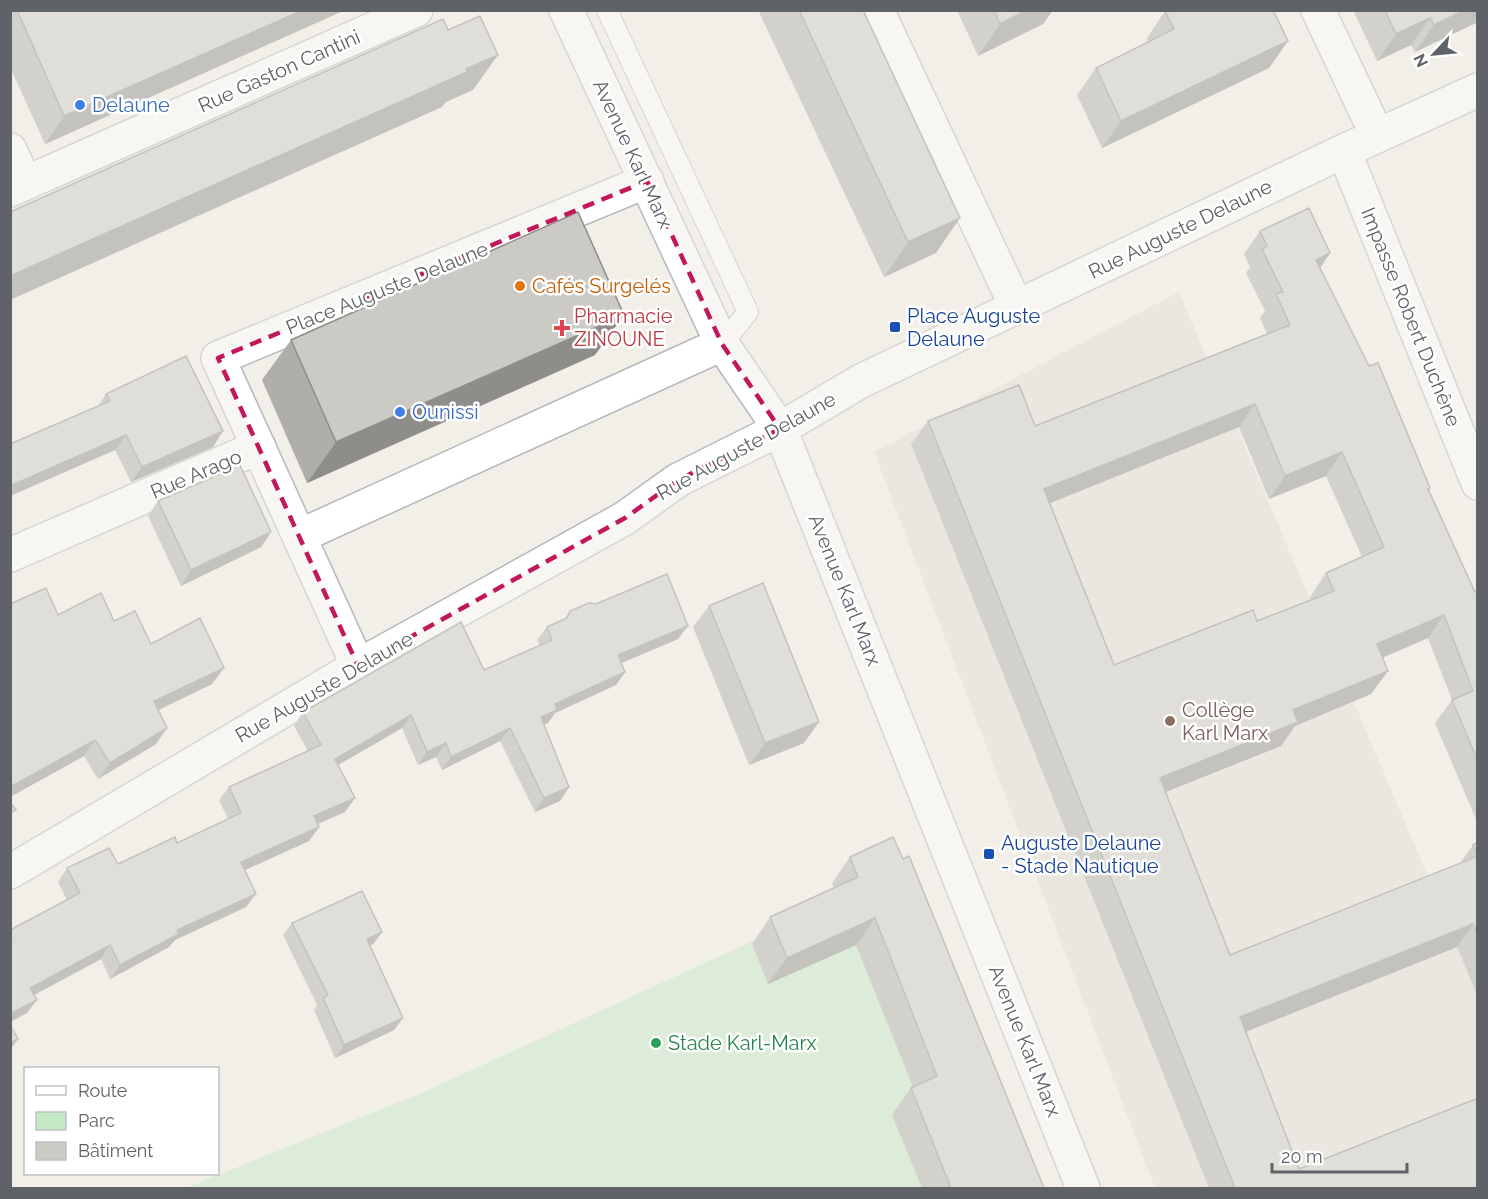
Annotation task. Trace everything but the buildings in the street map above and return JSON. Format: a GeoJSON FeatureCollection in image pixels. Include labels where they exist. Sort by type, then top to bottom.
{"type":"FeatureCollection","features":[{"type":"Feature","properties":{"kind":"street","name":"Rue Gaston Cantini"},"geometry":{"type":"LineString","coordinates":[[18,186],[416,10]]}},
{"type":"Feature","properties":{"kind":"street","name":"Avenue Karl Marx"},"geometry":{"type":"LineString","coordinates":[[566,10],[722,344],[780,429],[1083,1188]]}},
{"type":"Feature","properties":{"kind":"street"},"geometry":{"type":"LineString","coordinates":[[877,10],[1017,308]]}},
{"type":"Feature","properties":{"kind":"street"},"geometry":{"type":"LineString","coordinates":[[1317,10],[1377,135]]}},
{"type":"Feature","properties":{"kind":"street","name":"Rue Auguste Delaune"},"geometry":{"type":"LineString","coordinates":[[10,872],[358,666],[625,518],[678,480],[780,429],[861,381],[1377,135],[1478,90]]}},
{"type":"Feature","properties":{"kind":"street"},"geometry":{"type":"LineString","coordinates":[[10,150],[18,186]]}},
{"type":"Feature","properties":{"kind":"street","name":"Impasse Robert Duchêne"},"geometry":{"type":"LineString","coordinates":[[1344,151],[1478,483]]}},
{"type":"Feature","properties":{"kind":"street","name":"Place Auguste Delaune"},"geometry":{"type":"LineString","coordinates":[[260,447],[218,358],[647,181]]}},
{"type":"Feature","properties":{"kind":"street"},"geometry":{"type":"LineString","coordinates":[[300,536],[722,344]]}},
{"type":"Feature","properties":{"kind":"street","name":"Rue Arago"},"geometry":{"type":"LineString","coordinates":[[10,555],[260,447],[358,666]]}},
{"type":"Feature","properties":{"kind":"lane"},"geometry":{"type":"LineString","coordinates":[[607,10],[748,312],[722,344]]}},
{"type":"Feature","properties":{"kind":"highlighted area"},"geometry":{"type":"Polygon","coordinates":[[[647,181],[722,344],[780,429],[678,480],[625,518],[358,666],[218,358],[647,181]]]}},
{"type":"Feature","properties":{"kind":"shaded area","name":"Collège Karl Marx"},"geometry":{"type":"Polygon","coordinates":[[[1179,292],[1477,991],[1477,1188],[1155,1188],[874,452],[1179,292]]]}},
{"type":"Feature","properties":{"kind":"green space"},"geometry":{"type":"Polygon","coordinates":[[[914,867],[1036,1188],[186,1188],[424,1092],[914,867]]]}},
{"type":"Feature","properties":{"kind":"place","name":"Delaune"},"geometry":{"type":"Point","coordinates":[80,105]}},
{"type":"Feature","properties":{"kind":"place","name":"Cafés Surgelés"},"geometry":{"type":"Point","coordinates":[520,286]}},
{"type":"Feature","properties":{"kind":"place","name":"Place Auguste Delaune"},"geometry":{"type":"Point","coordinates":[895,327]}},
{"type":"Feature","properties":{"kind":"place","name":"Pharmacie ZINOUNE"},"geometry":{"type":"Point","coordinates":[562,328]}},
{"type":"Feature","properties":{"kind":"place","name":"Ounissi"},"geometry":{"type":"Point","coordinates":[400,412]}},
{"type":"Feature","properties":{"kind":"place","name":"Collège Karl Marx"},"geometry":{"type":"Point","coordinates":[1170,721]}},
{"type":"Feature","properties":{"kind":"place","name":"Auguste Delaune - Stade Nautique"},"geometry":{"type":"Point","coordinates":[989,854]}},
{"type":"Feature","properties":{"kind":"place","name":"Stade Karl-Marx"},"geometry":{"type":"Point","coordinates":[656,1043]}}]}
